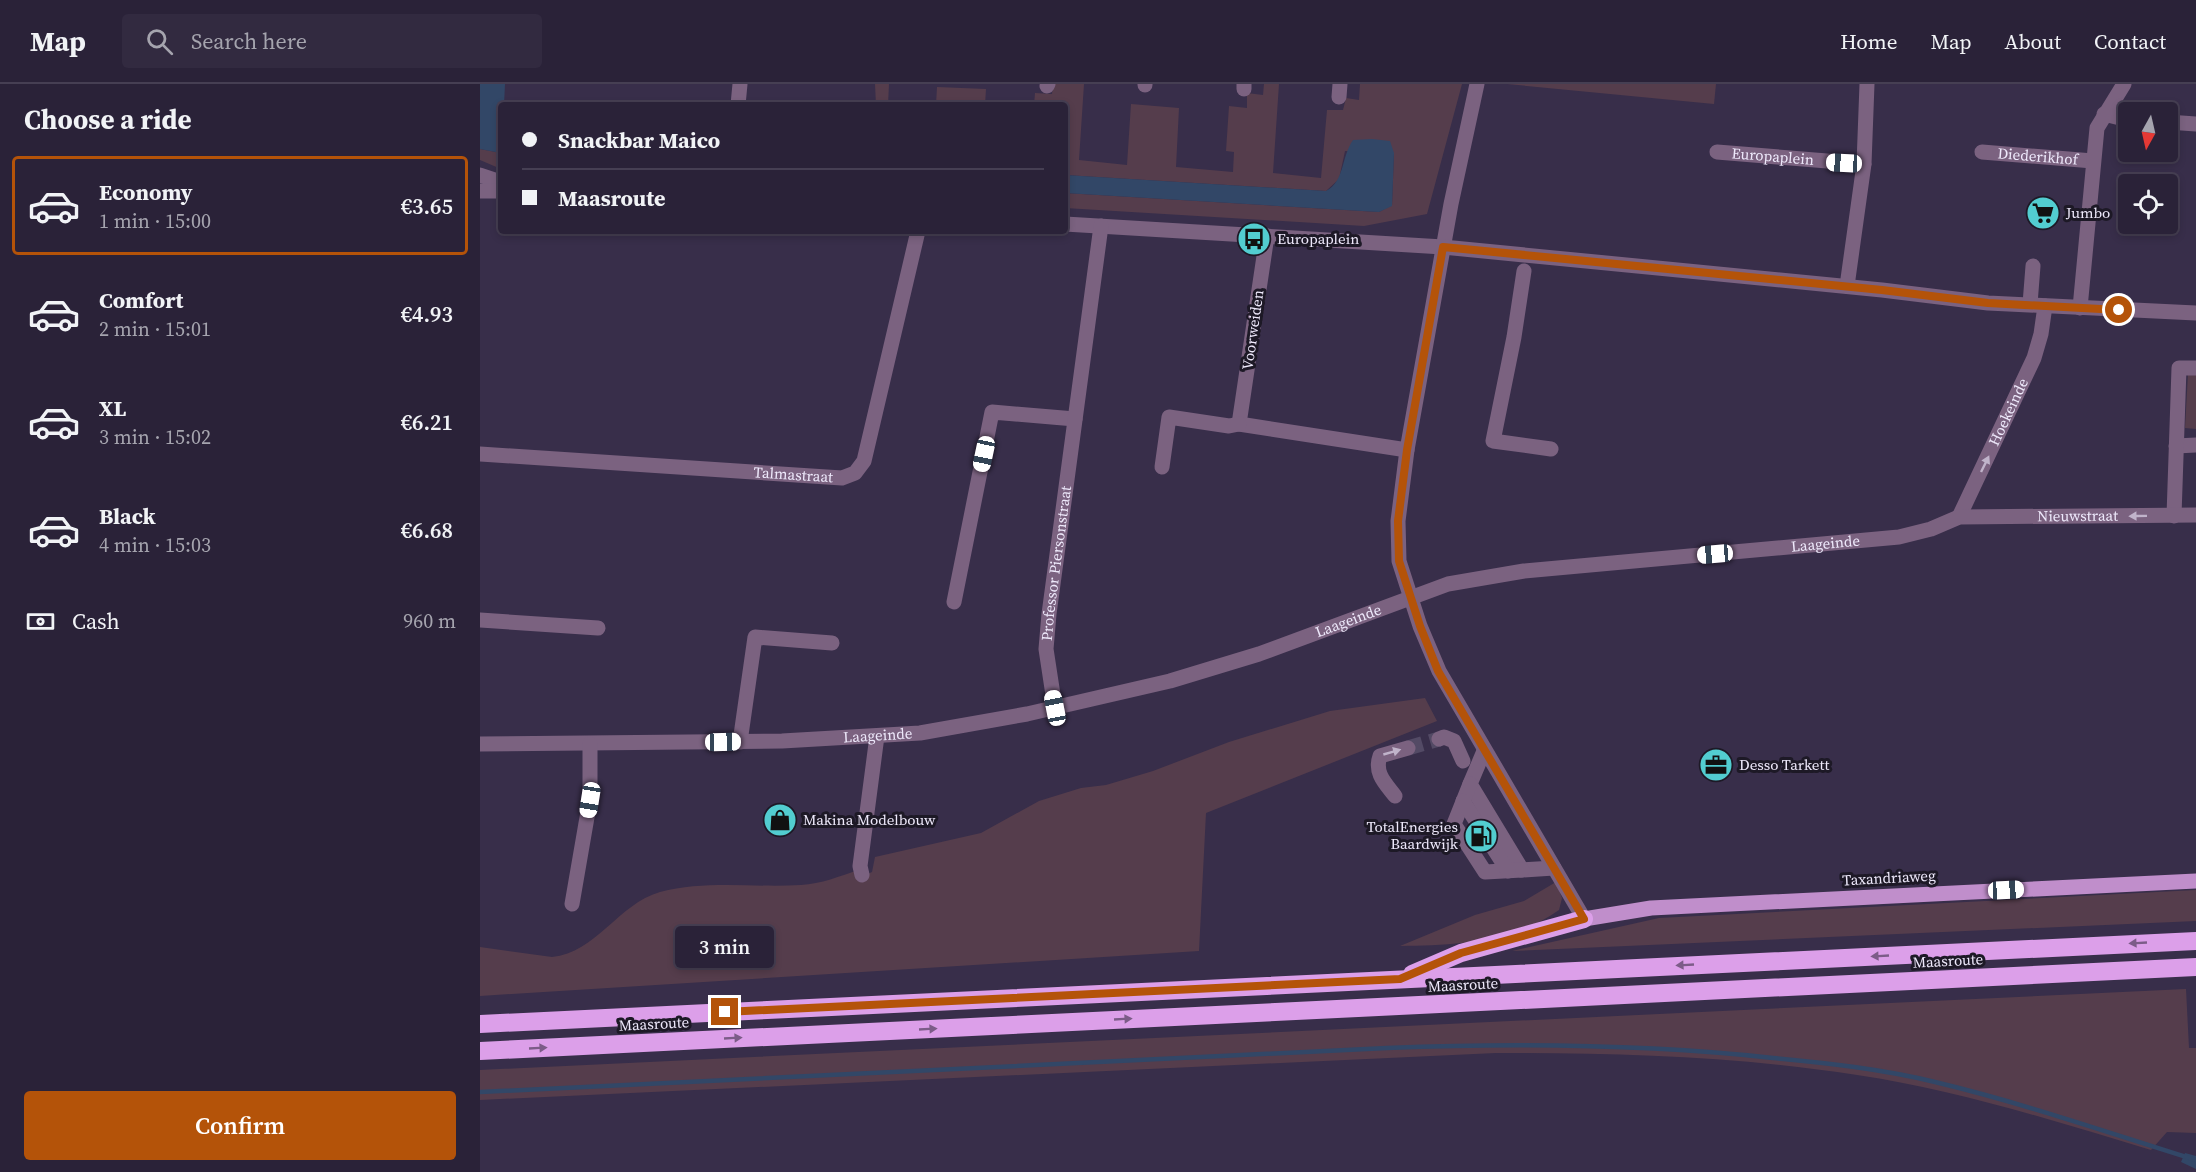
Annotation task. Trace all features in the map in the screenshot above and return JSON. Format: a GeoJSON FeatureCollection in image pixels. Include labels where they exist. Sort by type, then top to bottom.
{"type":"FeatureCollection","features":[{"type":"Feature","properties":{"kind":"highway"},"geometry":{"type":"LineString","coordinates":[[1400,979],[1461,953],[1584,919]]}},
{"type":"Feature","properties":{"kind":"highway","name":"Maasroute"},"geometry":{"type":"LineString","coordinates":[[480,1024],[2196,941]]}},
{"type":"Feature","properties":{"kind":"highway","name":"Maasroute"},"geometry":{"type":"LineString","coordinates":[[480,1051],[2196,967]]}},
{"type":"Feature","properties":{"kind":"main road","name":"Taxandriaweg"},"geometry":{"type":"LineString","coordinates":[[1584,919],[1651,908],[2196,881]]}},
{"type":"Feature","properties":{"kind":"street"},"geometry":{"type":"LineString","coordinates":[[738,102],[740,84]]}},
{"type":"Feature","properties":{"kind":"street"},"geometry":{"type":"LineString","coordinates":[[1477,84],[1443,247],[1407,450],[1398,521],[1399,561],[1438,671],[1584,919]]}},
{"type":"Feature","properties":{"kind":"street"},"geometry":{"type":"LineString","coordinates":[[1847,286],[1864,164],[1867,84]]}},
{"type":"Feature","properties":{"kind":"street","name":"Diederikhof"},"geometry":{"type":"LineString","coordinates":[[2080,308],[2097,128],[2124,84]]}},
{"type":"Feature","properties":{"kind":"street"},"geometry":{"type":"LineString","coordinates":[[2104,114],[2118,118]]}},
{"type":"Feature","properties":{"kind":"street"},"geometry":{"type":"LineString","coordinates":[[2178,123],[2196,124]]}},
{"type":"Feature","properties":{"kind":"street","name":"Europaplein"},"geometry":{"type":"LineString","coordinates":[[1717,152],[1864,164]]}},
{"type":"Feature","properties":{"kind":"street","name":"Diederikhof"},"geometry":{"type":"LineString","coordinates":[[1982,152],[2093,161]]}},
{"type":"Feature","properties":{"kind":"street"},"geometry":{"type":"LineString","coordinates":[[480,175],[498,181]]}},
{"type":"Feature","properties":{"kind":"street"},"geometry":{"type":"LineString","coordinates":[[480,191],[498,191]]}},
{"type":"Feature","properties":{"kind":"street"},"geometry":{"type":"LineString","coordinates":[[1068,224],[1443,247],[1847,286],[1988,303],[2196,313]]}},
{"type":"Feature","properties":{"kind":"street","name":"Professor Piersonstraat"},"geometry":{"type":"LineString","coordinates":[[1055,708],[1046,649],[1101,226]]}},
{"type":"Feature","properties":{"kind":"street","name":"Talmastraat"},"geometry":{"type":"LineString","coordinates":[[480,454],[842,478],[855,473],[864,461],[917,234]]}},
{"type":"Feature","properties":{"kind":"street","name":"Voorweiden"},"geometry":{"type":"LineString","coordinates":[[1239,424],[1267,236]]}},
{"type":"Feature","properties":{"kind":"street","name":"Hoekeinde"},"geometry":{"type":"LineString","coordinates":[[1959,517],[2034,358],[2037,305],[2033,266]]}},
{"type":"Feature","properties":{"kind":"street"},"geometry":{"type":"LineString","coordinates":[[1524,271],[1514,337],[1492,441],[1551,449]]}},
{"type":"Feature","properties":{"kind":"street"},"geometry":{"type":"LineString","coordinates":[[2174,516],[2179,369],[2196,368]]}},
{"type":"Feature","properties":{"kind":"street"},"geometry":{"type":"LineString","coordinates":[[954,602],[992,412],[1075,419]]}},
{"type":"Feature","properties":{"kind":"street"},"geometry":{"type":"LineString","coordinates":[[1162,467],[1169,417],[1229,426],[1239,424],[1407,450]]}},
{"type":"Feature","properties":{"kind":"street"},"geometry":{"type":"LineString","coordinates":[[2176,446],[2196,445]]}},
{"type":"Feature","properties":{"kind":"street","name":"Nieuwstraat"},"geometry":{"type":"LineString","coordinates":[[1959,517],[2196,515]]}},
{"type":"Feature","properties":{"kind":"street","name":"Laageinde"},"geometry":{"type":"LineString","coordinates":[[480,744],[740,742],[877,736],[971,726],[1170,681],[1259,654],[1448,584],[1524,571],[1899,537],[1931,529],[1959,517]]}},
{"type":"Feature","properties":{"kind":"street"},"geometry":{"type":"LineString","coordinates":[[480,620],[598,628]]}},
{"type":"Feature","properties":{"kind":"street"},"geometry":{"type":"LineString","coordinates":[[740,742],[755,637],[831,643]]}},
{"type":"Feature","properties":{"kind":"street"},"geometry":{"type":"LineString","coordinates":[[862,875],[860,866],[877,736]]}},
{"type":"Feature","properties":{"kind":"street"},"geometry":{"type":"LineString","coordinates":[[1439,739],[1444,737],[1454,741],[1463,761]]}},
{"type":"Feature","properties":{"kind":"street"},"geometry":{"type":"LineString","coordinates":[[572,904],[590,800],[590,744]]}},
{"type":"Feature","properties":{"kind":"street"},"geometry":{"type":"LineString","coordinates":[[1395,796],[1380,776],[1377,765],[1380,756],[1408,748]]}},
{"type":"Feature","properties":{"kind":"street"},"geometry":{"type":"LineString","coordinates":[[1484,751],[1461,807],[1509,870]]}},
{"type":"Feature","properties":{"kind":"street"},"geometry":{"type":"LineString","coordinates":[[1470,784],[1509,870]]}},
{"type":"Feature","properties":{"kind":"street"},"geometry":{"type":"LineString","coordinates":[[1509,870],[1554,868]]}},
{"type":"Feature","properties":{"kind":"shaded area"},"geometry":{"type":"Polygon","coordinates":[[[875,84],[889,84],[888,102],[876,102],[875,84]]]}},
{"type":"Feature","properties":{"kind":"shaded area"},"geometry":{"type":"Polygon","coordinates":[[[1053,84],[1084,84],[1079,160],[1127,165],[1131,104],[1179,108],[1176,167],[1233,172],[1234,152],[1226,151],[1229,106],[1247,108],[1247,93],[1263,95],[1264,84],[1279,84],[1273,173],[1321,178],[1327,110],[1343,110],[1346,98],[1359,100],[1360,84],[1462,84],[1427,214],[1364,226],[1068,208],[1068,193],[1379,212],[1392,205],[1394,153],[1345,151],[1339,179],[1326,191],[1068,175],[1068,102],[1034,102],[1035,93],[1052,94],[1053,84]]]}},
{"type":"Feature","properties":{"kind":"shaded area"},"geometry":{"type":"Polygon","coordinates":[[[1507,84],[1716,84],[1714,104],[1507,84]]]}},
{"type":"Feature","properties":{"kind":"shaded area"},"geometry":{"type":"Polygon","coordinates":[[[937,87],[986,89],[985,102],[936,102],[937,87]]]}},
{"type":"Feature","properties":{"kind":"shaded area"},"geometry":{"type":"Polygon","coordinates":[[[480,149],[498,152],[498,168],[480,160],[480,149]]]}},
{"type":"Feature","properties":{"kind":"shaded area"},"geometry":{"type":"Polygon","coordinates":[[[2188,374],[2196,374],[2196,429],[2185,428],[2188,374]]]}},
{"type":"Feature","properties":{"kind":"shaded area"},"geometry":{"type":"Polygon","coordinates":[[[1425,698],[1437,721],[1206,813],[1199,951],[480,996],[480,947],[552,957],[568,954],[582,947],[632,907],[660,892],[712,885],[808,884],[859,870],[858,878],[872,872],[875,857],[981,833],[1039,801],[1081,788],[1106,785],[1153,771],[1229,742],[1330,711],[1425,698]]]}},
{"type":"Feature","properties":{"kind":"shaded area"},"geometry":{"type":"Polygon","coordinates":[[[1556,882],[1562,898],[1559,910],[1523,929],[1462,943],[1400,946],[1475,915],[1524,901],[1556,882]]]}},
{"type":"Feature","properties":{"kind":"shaded area"},"geometry":{"type":"Polygon","coordinates":[[[2196,890],[2196,921],[1512,951],[1659,918],[2196,890]]]}},
{"type":"Feature","properties":{"kind":"shaded area"},"geometry":{"type":"Polygon","coordinates":[[[2186,989],[2189,1048],[2196,1048],[2196,1133],[2167,1132],[2151,1150],[2006,1107],[1894,1081],[1767,1064],[1632,1055],[1496,1053],[480,1100],[480,1070],[2186,989]]]}},
{"type":"Feature","properties":{"kind":"water"},"geometry":{"type":"Polygon","coordinates":[[[480,84],[505,84],[504,102],[498,102],[498,152],[480,149],[480,84]]]}},
{"type":"Feature","properties":{"kind":"water"},"geometry":{"type":"Polygon","coordinates":[[[1353,140],[1390,141],[1394,153],[1392,206],[1379,212],[1068,193],[1068,175],[1326,191],[1337,181],[1353,140]]]}},
{"type":"Feature","properties":{"kind":"water"},"geometry":{"type":"Polygon","coordinates":[[[2185,1153],[2196,1156],[2196,1169],[2181,1162],[2185,1153]]]}},
{"type":"Feature","properties":{"kind":"waterway"},"geometry":{"type":"LineString","coordinates":[[480,1092],[1387,1048],[1483,1045],[1628,1047],[1725,1053],[1814,1062],[1915,1077],[2033,1109],[2196,1160]]}},
{"type":"Feature","properties":{"kind":"tunnel"},"geometry":{"type":"LineString","coordinates":[[1408,748],[1439,739]]}},
{"type":"Feature","properties":{"kind":"place","name":"Jumbo"},"geometry":{"type":"Point","coordinates":[2043,213]}},
{"type":"Feature","properties":{"kind":"place","name":"Europaplein"},"geometry":{"type":"Point","coordinates":[1254,239]}},
{"type":"Feature","properties":{"kind":"place","name":"Desso Tarkett"},"geometry":{"type":"Point","coordinates":[1716,765]}},
{"type":"Feature","properties":{"kind":"place","name":"Makina Modelbouw"},"geometry":{"type":"Point","coordinates":[780,820]}},
{"type":"Feature","properties":{"kind":"place","name":"TotalEnergies Baardwijk"},"geometry":{"type":"Point","coordinates":[1481,836]}},
{"type":"Feature","properties":{"kind":"route"},"geometry":{"type":"LineString","coordinates":[[725,1012],[1400,979],[1461,953],[1584,919],[1438,671],[1420,626],[1399,561],[1398,521],[1407,450],[1443,247],[1882,290],[1988,303],[2119,310]]}}]}
